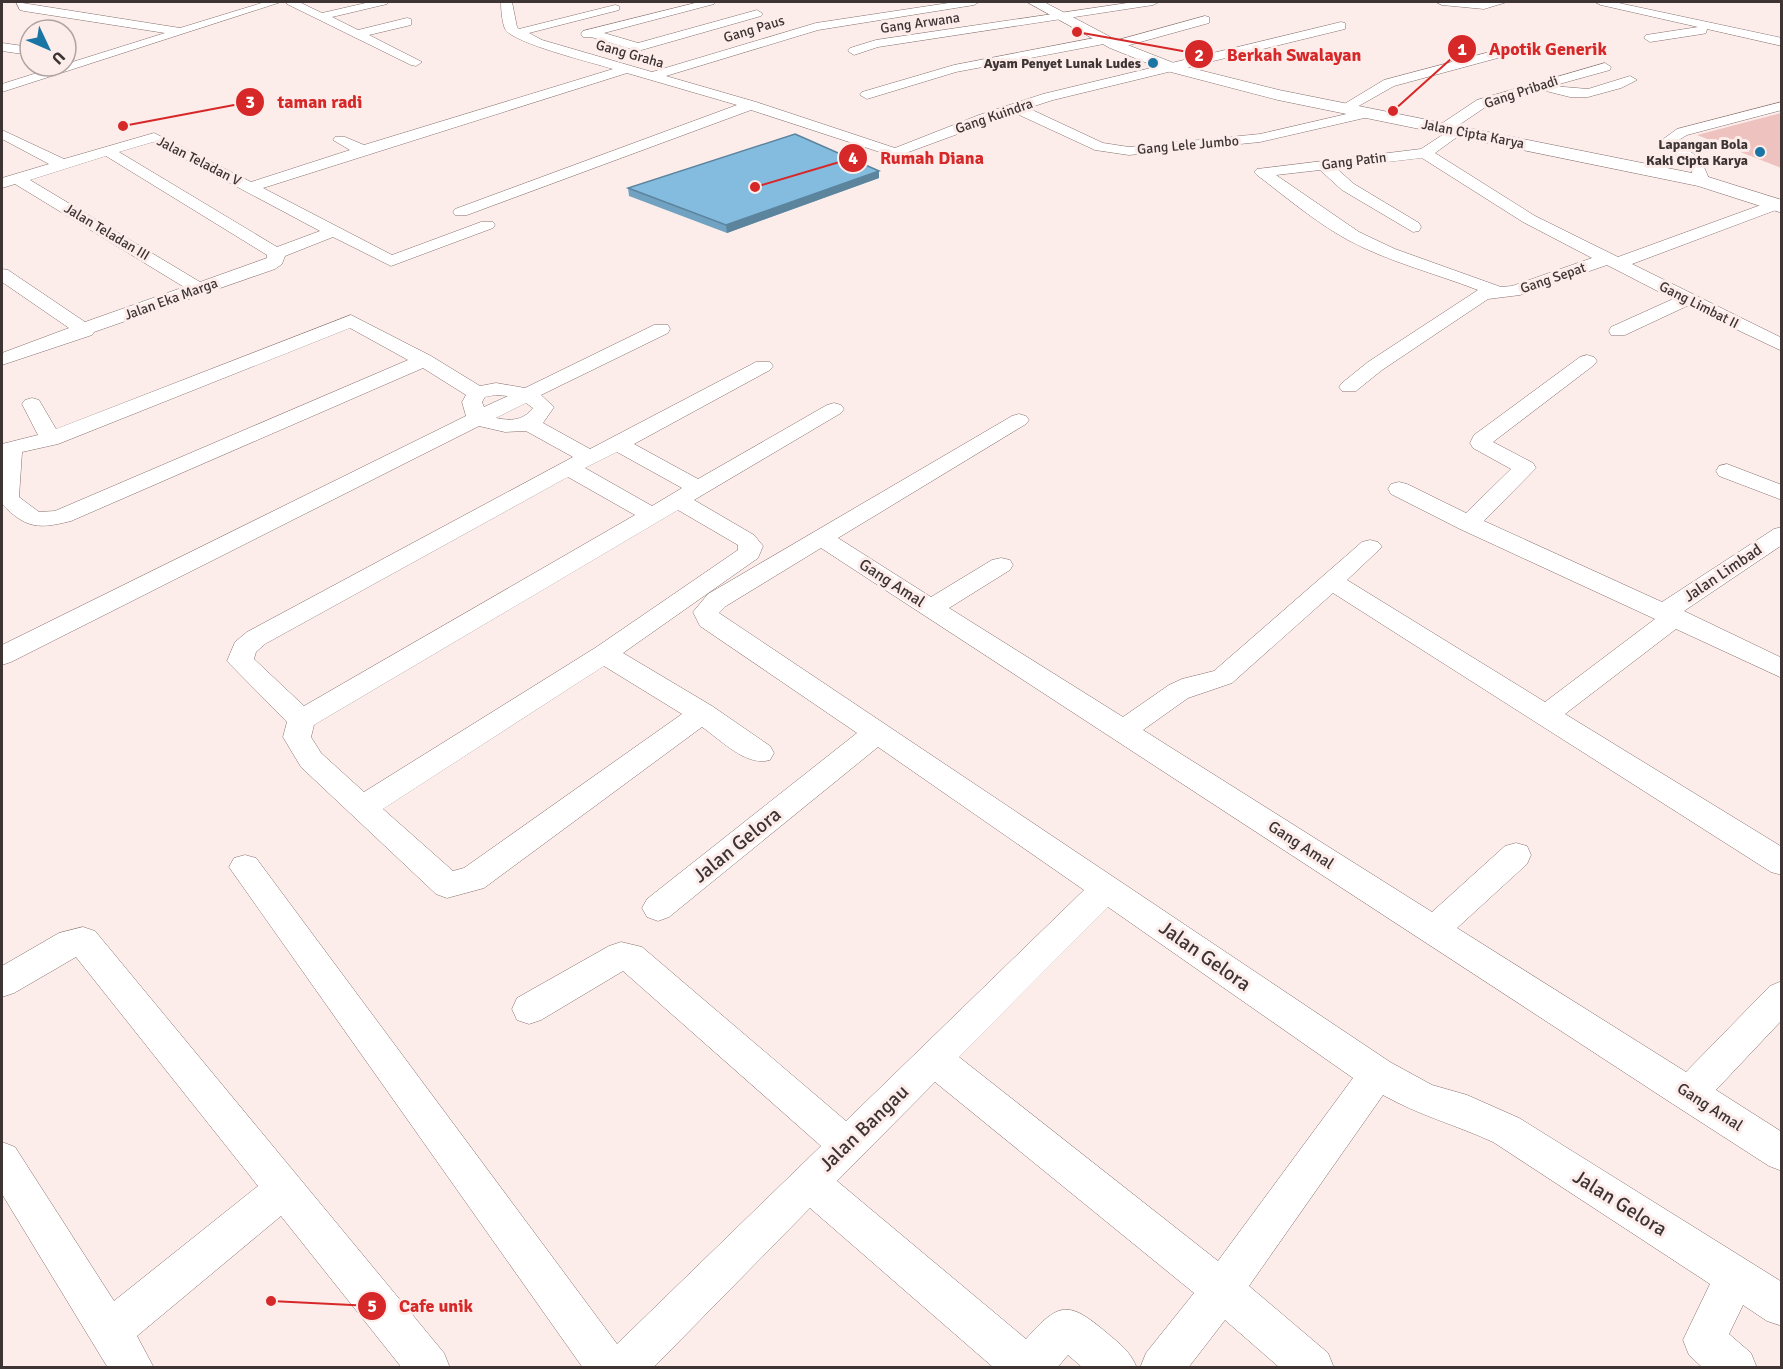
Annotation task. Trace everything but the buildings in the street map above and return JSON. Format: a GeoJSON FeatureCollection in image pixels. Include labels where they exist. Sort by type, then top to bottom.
{"type":"FeatureCollection","features":[{"type":"Feature","properties":{"kind":"main road","name":"Jalan Cipta Karya"},"geometry":{"type":"LineString","coordinates":[[1034,2],[1110,43],[1173,68],[1278,95],[1702,182],[1778,206]]}},
{"type":"Feature","properties":{"kind":"street"},"geometry":{"type":"LineString","coordinates":[[21,2],[24,8],[184,32]]}},
{"type":"Feature","properties":{"kind":"street"},"geometry":{"type":"LineString","coordinates":[[252,2],[271,3]]}},
{"type":"Feature","properties":{"kind":"street"},"geometry":{"type":"LineString","coordinates":[[291,2],[416,62]]}},
{"type":"Feature","properties":{"kind":"street"},"geometry":{"type":"LineString","coordinates":[[323,16],[383,2]]}},
{"type":"Feature","properties":{"kind":"street"},"geometry":{"type":"LineString","coordinates":[[506,2],[513,27]]}},
{"type":"Feature","properties":{"kind":"street"},"geometry":{"type":"LineString","coordinates":[[597,35],[710,2]]}},
{"type":"Feature","properties":{"kind":"street","name":"Gang Paus"},"geometry":{"type":"LineString","coordinates":[[652,76],[816,27],[974,2]]}},
{"type":"Feature","properties":{"kind":"street","name":"Gang Arwana"},"geometry":{"type":"LineString","coordinates":[[854,51],[876,44],[1148,2]]}},
{"type":"Feature","properties":{"kind":"street"},"geometry":{"type":"LineString","coordinates":[[1442,2],[1484,6],[1501,2]]}},
{"type":"Feature","properties":{"kind":"street"},"geometry":{"type":"LineString","coordinates":[[1601,2],[1782,42]]}},
{"type":"Feature","properties":{"kind":"street"},"geometry":{"type":"LineString","coordinates":[[2,88],[271,3]]}},
{"type":"Feature","properties":{"kind":"street"},"geometry":{"type":"LineString","coordinates":[[542,44],[597,35],[725,5]]}},
{"type":"Feature","properties":{"kind":"street"},"geometry":{"type":"LineString","coordinates":[[513,27],[622,6]]}},
{"type":"Feature","properties":{"kind":"street"},"geometry":{"type":"LineString","coordinates":[[513,27],[555,12]]}},
{"type":"Feature","properties":{"kind":"street"},"geometry":{"type":"LineString","coordinates":[[356,34],[412,23],[391,14]]}},
{"type":"Feature","properties":{"kind":"street"},"geometry":{"type":"LineString","coordinates":[[691,14],[720,24]]}},
{"type":"Feature","properties":{"kind":"street"},"geometry":{"type":"LineString","coordinates":[[597,35],[638,47],[757,14]]}},
{"type":"Feature","properties":{"kind":"street"},"geometry":{"type":"LineString","coordinates":[[867,94],[954,69],[1110,43],[1205,20]]}},
{"type":"Feature","properties":{"kind":"street","name":"Gang Kuindra"},"geometry":{"type":"LineString","coordinates":[[751,105],[895,153],[1048,97],[1341,26]]}},
{"type":"Feature","properties":{"kind":"street","name":"Gang Graha"},"geometry":{"type":"LineString","coordinates":[[513,27],[542,44],[751,105]]}},
{"type":"Feature","properties":{"kind":"street"},"geometry":{"type":"LineString","coordinates":[[1650,38],[1717,28]]}},
{"type":"Feature","properties":{"kind":"street"},"geometry":{"type":"LineString","coordinates":[[2,47],[18,49]]}},
{"type":"Feature","properties":{"kind":"street"},"geometry":{"type":"LineString","coordinates":[[1343,109],[1389,83],[1501,53]]}},
{"type":"Feature","properties":{"kind":"street"},"geometry":{"type":"LineString","coordinates":[[78,59],[91,61]]}},
{"type":"Feature","properties":{"kind":"street","name":"Gang Pribadi"},"geometry":{"type":"LineString","coordinates":[[1450,130],[1482,103],[1605,67]]}},
{"type":"Feature","properties":{"kind":"street"},"geometry":{"type":"LineString","coordinates":[[250,187],[626,69]]}},
{"type":"Feature","properties":{"kind":"street"},"geometry":{"type":"LineString","coordinates":[[1536,86],[1582,95],[1592,94],[1630,80]]}},
{"type":"Feature","properties":{"kind":"street","name":"Jalan Teladan V"},"geometry":{"type":"LineString","coordinates":[[9,180],[154,137],[386,259],[395,259],[487,225],[461,212],[463,209],[751,105]]}},
{"type":"Feature","properties":{"kind":"street"},"geometry":{"type":"LineString","coordinates":[[1702,182],[1696,163],[1677,150],[1670,140],[1682,132],[1782,106]]}},
{"type":"Feature","properties":{"kind":"street","name":"Gang Lele Jumbo"},"geometry":{"type":"LineString","coordinates":[[1016,108],[1100,147],[1129,151],[1260,138],[1368,113]]}},
{"type":"Feature","properties":{"kind":"street","name":"Gang Patin"},"geometry":{"type":"LineString","coordinates":[[1450,130],[1425,153],[1262,172],[1354,236],[1390,253],[1467,278],[1500,293]]}},
{"type":"Feature","properties":{"kind":"street"},"geometry":{"type":"LineString","coordinates":[[2,134],[61,164]]}},
{"type":"Feature","properties":{"kind":"street"},"geometry":{"type":"LineString","coordinates":[[340,140],[363,150]]}},
{"type":"Feature","properties":{"kind":"street"},"geometry":{"type":"LineString","coordinates":[[107,151],[276,253]]}},
{"type":"Feature","properties":{"kind":"street","name":"Gang Limbat II"},"geometry":{"type":"LineString","coordinates":[[1425,153],[1529,219],[1782,345]]}},
{"type":"Feature","properties":{"kind":"street"},"geometry":{"type":"LineString","coordinates":[[1323,164],[1348,186],[1413,227]]}},
{"type":"Feature","properties":{"kind":"street","name":"Jalan Teladan III"},"geometry":{"type":"LineString","coordinates":[[9,180],[198,288]]}},
{"type":"Feature","properties":{"kind":"street","name":"Gang Sepat"},"geometry":{"type":"LineString","coordinates":[[1349,387],[1375,366],[1483,294],[1514,291],[1778,206]]}},
{"type":"Feature","properties":{"kind":"street","name":"Jalan Eka Marga"},"geometry":{"type":"LineString","coordinates":[[2,359],[269,264],[276,260],[276,253],[333,232]]}},
{"type":"Feature","properties":{"kind":"street"},"geometry":{"type":"LineString","coordinates":[[2,274],[85,331]]}},
{"type":"Feature","properties":{"kind":"street"},"geometry":{"type":"LineString","coordinates":[[1618,330],[1686,298]]}},
{"type":"Feature","properties":{"kind":"street"},"geometry":{"type":"LineString","coordinates":[[424,360],[63,516],[43,521],[27,516],[5,499],[6,449],[50,439],[351,321],[424,360],[477,393],[507,389],[528,395],[544,407],[539,416],[517,427],[499,426],[477,418]]}},
{"type":"Feature","properties":{"kind":"street"},"geometry":{"type":"LineString","coordinates":[[2,656],[477,418],[661,329]]}},
{"type":"Feature","properties":{"kind":"street"},"geometry":{"type":"LineString","coordinates":[[1468,524],[1525,468],[1485,446],[1481,443],[1482,440],[1587,361]]}},
{"type":"Feature","properties":{"kind":"street"},"geometry":{"type":"LineString","coordinates":[[302,720],[240,661],[244,648],[256,638],[578,463],[763,366]]}},
{"type":"Feature","properties":{"kind":"street"},"geometry":{"type":"LineString","coordinates":[[477,393],[472,402],[477,418]]}},
{"type":"Feature","properties":{"kind":"street"},"geometry":{"type":"LineString","coordinates":[[32,404],[50,439]]}},
{"type":"Feature","properties":{"kind":"street"},"geometry":{"type":"LineString","coordinates":[[702,713],[473,879],[447,885],[311,760],[297,737],[302,720],[834,409]]}},
{"type":"Feature","properties":{"kind":"street"},"geometry":{"type":"LineString","coordinates":[[877,732],[709,620],[706,612],[717,600],[1019,420]]}},
{"type":"Feature","properties":{"kind":"street"},"geometry":{"type":"LineString","coordinates":[[528,423],[578,463],[653,516]]}},
{"type":"Feature","properties":{"kind":"street"},"geometry":{"type":"LineString","coordinates":[[362,808],[604,654],[750,553],[751,546],[746,540],[690,495],[618,444]]}},
{"type":"Feature","properties":{"kind":"street"},"geometry":{"type":"LineString","coordinates":[[1727,471],[1782,493]]}},
{"type":"Feature","properties":{"kind":"street"},"geometry":{"type":"LineString","coordinates":[[1399,489],[1468,524],[1670,615],[1782,669]]}},
{"type":"Feature","properties":{"kind":"street","name":"Jalan Limbad"},"geometry":{"type":"LineString","coordinates":[[1546,715],[1670,615],[1782,534]]}},
{"type":"Feature","properties":{"kind":"street","name":"Gang Amal"},"geometry":{"type":"LineString","coordinates":[[820,538],[1782,1153]]}},
{"type":"Feature","properties":{"kind":"street"},"geometry":{"type":"LineString","coordinates":[[1124,732],[1153,707],[1188,686],[1216,682],[1223,677],[1370,547]]}},
{"type":"Feature","properties":{"kind":"street"},"geometry":{"type":"LineString","coordinates":[[931,608],[1002,565]]}},
{"type":"Feature","properties":{"kind":"street"},"geometry":{"type":"LineString","coordinates":[[1331,580],[1782,863]]}},
{"type":"Feature","properties":{"kind":"street"},"geometry":{"type":"LineString","coordinates":[[604,654],[702,713],[760,753]]}},
{"type":"Feature","properties":{"kind":"street","name":"Jalan Gelora"},"geometry":{"type":"LineString","coordinates":[[658,908],[877,732],[1377,1074],[1424,1099],[1467,1112],[1506,1130],[1782,1306]]}},
{"type":"Feature","properties":{"kind":"street"},"geometry":{"type":"LineString","coordinates":[[1433,930],[1516,855]]}},
{"type":"Feature","properties":{"kind":"street"},"geometry":{"type":"LineString","coordinates":[[245,867],[609,1368]]}},
{"type":"Feature","properties":{"kind":"street","name":"Jalan Bangau"},"geometry":{"type":"LineString","coordinates":[[623,1368],[1106,888]]}},
{"type":"Feature","properties":{"kind":"street"},"geometry":{"type":"LineString","coordinates":[[2,983],[71,943],[83,941],[429,1368]]}},
{"type":"Feature","properties":{"kind":"street"},"geometry":{"type":"LineString","coordinates":[[529,1009],[621,956],[630,957],[847,1145]]}},
{"type":"Feature","properties":{"kind":"street"},"geometry":{"type":"LineString","coordinates":[[1689,1094],[1782,996]]}},
{"type":"Feature","properties":{"kind":"street"},"geometry":{"type":"LineString","coordinates":[[934,1059],[1222,1290],[1313,1368]]}},
{"type":"Feature","properties":{"kind":"street"},"geometry":{"type":"LineString","coordinates":[[1161,1368],[1222,1290],[1377,1074]]}},
{"type":"Feature","properties":{"kind":"street"},"geometry":{"type":"LineString","coordinates":[[2,1160],[133,1368]]}},
{"type":"Feature","properties":{"kind":"street"},"geometry":{"type":"LineString","coordinates":[[809,1182],[1028,1368],[1061,1331],[1071,1330],[1116,1368]]}},
{"type":"Feature","properties":{"kind":"street"},"geometry":{"type":"LineString","coordinates":[[110,1331],[284,1189]]}},
{"type":"Feature","properties":{"kind":"street"},"geometry":{"type":"LineString","coordinates":[[1736,1276],[1704,1340],[1736,1368]]}},
{"type":"Feature","properties":{"kind":"shaded area","name":"Lapangan Bola Kaki Cipta Karya"},"geometry":{"type":"Polygon","coordinates":[[[1781,113],[1781,168],[1697,135],[1781,113]]]}},
{"type":"Feature","properties":{"kind":"place","name":"Berkah Swalayan"},"geometry":{"type":"Point","coordinates":[1077,32]}},
{"type":"Feature","properties":{"kind":"place","name":"Ayam Penyet Lunak Ludes"},"geometry":{"type":"Point","coordinates":[1153,63]}},
{"type":"Feature","properties":{"kind":"place","name":"Apotik Generik"},"geometry":{"type":"Point","coordinates":[1393,111]}},
{"type":"Feature","properties":{"kind":"place","name":"taman radi"},"geometry":{"type":"Point","coordinates":[123,126]}},
{"type":"Feature","properties":{"kind":"place","name":"Lapangan Bola Kaki Cipta Karya"},"geometry":{"type":"Point","coordinates":[1760,152]}},
{"type":"Feature","properties":{"kind":"place","name":"Rumah Diana"},"geometry":{"type":"Point","coordinates":[755,187]}},
{"type":"Feature","properties":{"kind":"place","name":"Cafe unik"},"geometry":{"type":"Point","coordinates":[271,1301]}}]}
